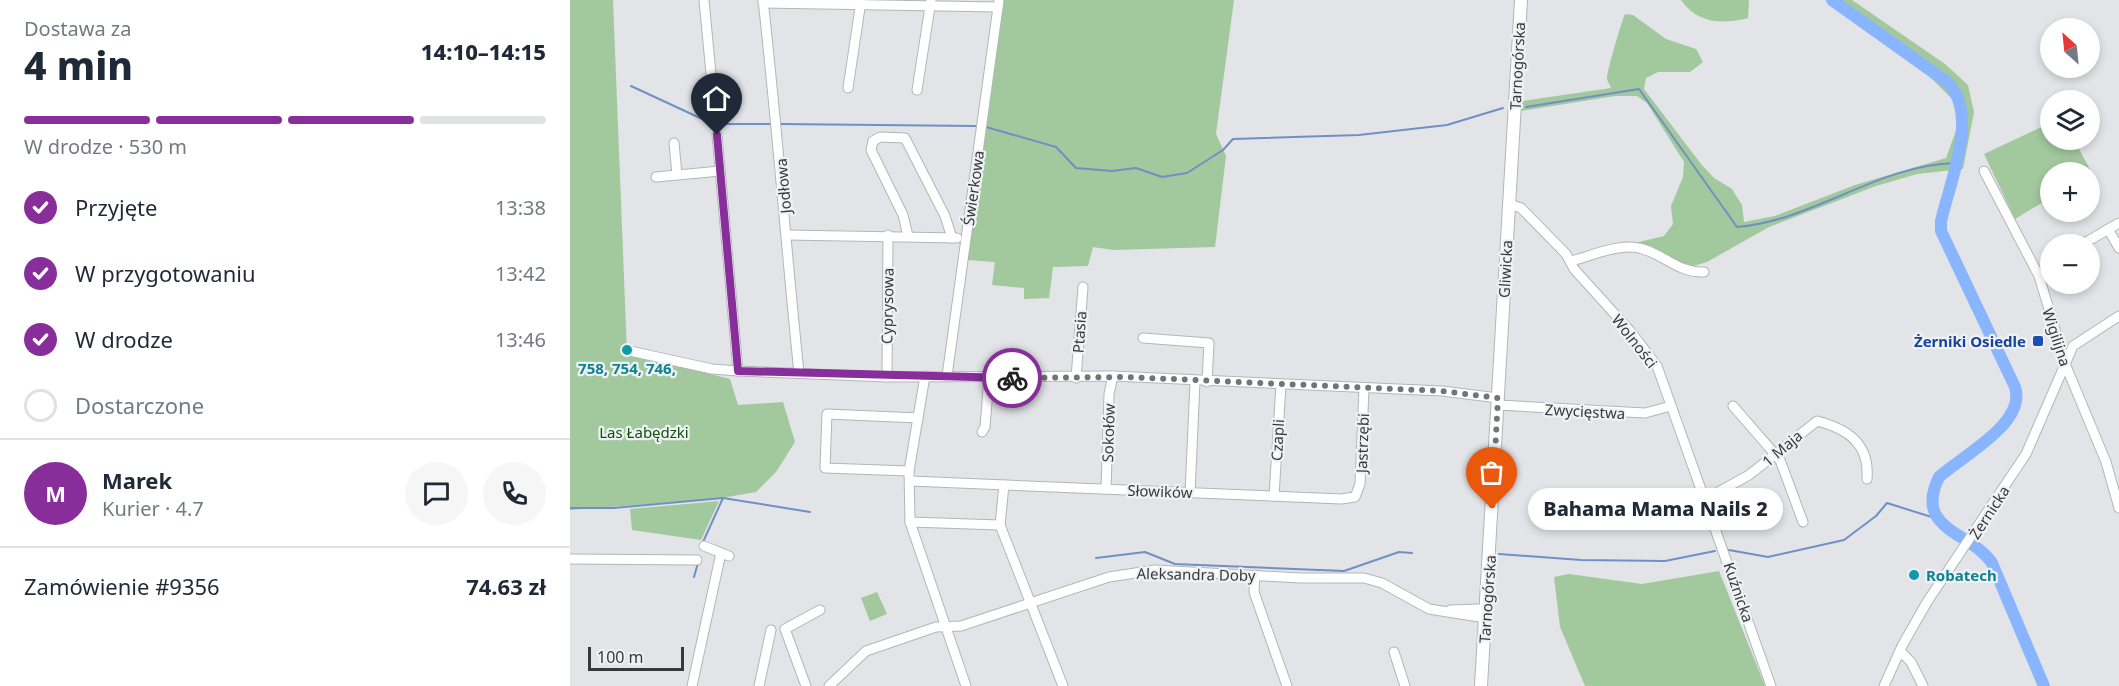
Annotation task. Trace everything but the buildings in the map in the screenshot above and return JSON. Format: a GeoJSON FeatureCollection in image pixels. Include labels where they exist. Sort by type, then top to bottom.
{"type":"FeatureCollection","features":[{"type":"Feature","properties":{"kind":"main road","name":"Tarnogórska"},"geometry":{"type":"LineString","coordinates":[[1514,133],[1521,0]]}},
{"type":"Feature","properties":{"kind":"main road","name":"Gliwicka"},"geometry":{"type":"LineString","coordinates":[[1498,401],[1514,133]]}},
{"type":"Feature","properties":{"kind":"main road","name":"Tarnogórska"},"geometry":{"type":"LineString","coordinates":[[1481,686],[1498,401]]}},
{"type":"Feature","properties":{"kind":"street"},"geometry":{"type":"LineString","coordinates":[[704,0],[711,74]]}},
{"type":"Feature","properties":{"kind":"street"},"geometry":{"type":"LineString","coordinates":[[763,2],[999,3]]}},
{"type":"Feature","properties":{"kind":"street","name":"Jodłowa"},"geometry":{"type":"LineString","coordinates":[[763,2],[800,372]]}},
{"type":"Feature","properties":{"kind":"street"},"geometry":{"type":"LineString","coordinates":[[848,88],[861,2]]}},
{"type":"Feature","properties":{"kind":"street"},"geometry":{"type":"LineString","coordinates":[[917,90],[930,3]]}},
{"type":"Feature","properties":{"kind":"street","name":"Świerkowa"},"geometry":{"type":"LineString","coordinates":[[947,376],[999,3]]}},
{"type":"Feature","properties":{"kind":"street"},"geometry":{"type":"LineString","coordinates":[[717,135],[738,371]]}},
{"type":"Feature","properties":{"kind":"street","name":"Świerkowa"},"geometry":{"type":"LineString","coordinates":[[908,236],[903,214],[871,150],[873,141],[880,137],[906,138],[945,216],[951,238]]}},
{"type":"Feature","properties":{"kind":"street"},"geometry":{"type":"LineString","coordinates":[[674,142],[677,175]]}},
{"type":"Feature","properties":{"kind":"street"},"geometry":{"type":"LineString","coordinates":[[656,177],[720,171]]}},
{"type":"Feature","properties":{"kind":"street","name":"Wigilijna"},"geometry":{"type":"LineString","coordinates":[[1984,171],[2038,276],[2066,366],[2106,462],[2119,508]]}},
{"type":"Feature","properties":{"kind":"street","name":"Wolności"},"geometry":{"type":"LineString","coordinates":[[1509,204],[1521,208],[1571,261],[1574,269],[1631,332],[1657,366],[1704,500]]}},
{"type":"Feature","properties":{"kind":"street"},"geometry":{"type":"LineString","coordinates":[[2100,234],[2119,223]]}},
{"type":"Feature","properties":{"kind":"street"},"geometry":{"type":"LineString","coordinates":[[2108,229],[2119,248]]}},
{"type":"Feature","properties":{"kind":"street"},"geometry":{"type":"LineString","coordinates":[[787,235],[965,239]]}},
{"type":"Feature","properties":{"kind":"street","name":"Cyprysowa"},"geometry":{"type":"LineString","coordinates":[[887,377],[888,236]]}},
{"type":"Feature","properties":{"kind":"street"},"geometry":{"type":"LineString","coordinates":[[1571,261],[1626,247],[1637,247],[1650,251],[1677,267],[1693,272],[1704,272]]}},
{"type":"Feature","properties":{"kind":"street","name":"Ptasia"},"geometry":{"type":"LineString","coordinates":[[1076,378],[1083,287]]}},
{"type":"Feature","properties":{"kind":"street","name":"Żernicka"},"geometry":{"type":"LineString","coordinates":[[1884,686],[1927,602],[2026,454],[2073,346],[2119,316]]}},
{"type":"Feature","properties":{"kind":"street"},"geometry":{"type":"LineString","coordinates":[[1143,338],[1209,343],[1208,382]]}},
{"type":"Feature","properties":{"kind":"street"},"geometry":{"type":"LineString","coordinates":[[630,351],[712,369],[738,371],[887,377],[1076,378],[1113,376],[1194,382],[1479,394],[1498,401]]}},
{"type":"Feature","properties":{"kind":"street"},"geometry":{"type":"LineString","coordinates":[[925,376],[909,476],[910,522],[966,686]]}},
{"type":"Feature","properties":{"kind":"street","name":"Sokołów"},"geometry":{"type":"LineString","coordinates":[[1106,489],[1109,394],[1113,376]]}},
{"type":"Feature","properties":{"kind":"street"},"geometry":{"type":"LineString","coordinates":[[982,432],[985,427],[989,378]]}},
{"type":"Feature","properties":{"kind":"street"},"geometry":{"type":"LineString","coordinates":[[1190,493],[1194,382]]}},
{"type":"Feature","properties":{"kind":"street","name":"Czapli"},"geometry":{"type":"LineString","coordinates":[[1274,496],[1281,385]]}},
{"type":"Feature","properties":{"kind":"street","name":"Jastrzębi"},"geometry":{"type":"LineString","coordinates":[[1355,497],[1360,484],[1364,388]]}},
{"type":"Feature","properties":{"kind":"street","name":"Zwycięstwa"},"geometry":{"type":"LineString","coordinates":[[1498,401],[1645,413],[1671,406]]}},
{"type":"Feature","properties":{"kind":"street"},"geometry":{"type":"LineString","coordinates":[[1733,406],[1780,460],[1803,522]]}},
{"type":"Feature","properties":{"kind":"street","name":"Słowików"},"geometry":{"type":"LineString","coordinates":[[918,418],[827,414],[825,468],[1004,485],[1355,497]]}},
{"type":"Feature","properties":{"kind":"street","name":"1 Maja"},"geometry":{"type":"LineString","coordinates":[[1704,500],[1735,485],[1775,455],[1810,424],[1817,421],[1848,434],[1858,443],[1866,453],[1867,479]]}},
{"type":"Feature","properties":{"kind":"street"},"geometry":{"type":"LineString","coordinates":[[1004,485],[1000,525],[1063,686]]}},
{"type":"Feature","properties":{"kind":"street","name":"Kuźnicka"},"geometry":{"type":"LineString","coordinates":[[1704,500],[1771,686]]}},
{"type":"Feature","properties":{"kind":"street"},"geometry":{"type":"LineString","coordinates":[[910,522],[1000,525]]}},
{"type":"Feature","properties":{"kind":"street"},"geometry":{"type":"LineString","coordinates":[[692,686],[725,554],[704,546]]}},
{"type":"Feature","properties":{"kind":"street"},"geometry":{"type":"LineString","coordinates":[[570,559],[697,560]]}},
{"type":"Feature","properties":{"kind":"street","name":"Aleksandra Doby"},"geometry":{"type":"LineString","coordinates":[[830,686],[866,651],[945,625],[961,626],[1132,572],[1155,570],[1300,578],[1364,578],[1382,583],[1418,605],[1448,611],[1479,609],[1485,614]]}},
{"type":"Feature","properties":{"kind":"street"},"geometry":{"type":"LineString","coordinates":[[1255,575],[1254,592],[1287,686]]}},
{"type":"Feature","properties":{"kind":"street"},"geometry":{"type":"LineString","coordinates":[[806,686],[785,629],[820,610]]}},
{"type":"Feature","properties":{"kind":"street"},"geometry":{"type":"LineString","coordinates":[[759,686],[771,630]]}},
{"type":"Feature","properties":{"kind":"street"},"geometry":{"type":"LineString","coordinates":[[768,646],[779,648]]}},
{"type":"Feature","properties":{"kind":"street"},"geometry":{"type":"LineString","coordinates":[[1900,651],[1911,662],[1923,686]]}},
{"type":"Feature","properties":{"kind":"street"},"geometry":{"type":"LineString","coordinates":[[1394,652],[1405,686]]}},
{"type":"Feature","properties":{"kind":"green space","name":"Las Łabędzki"},"geometry":{"type":"Polygon","coordinates":[[[570,0],[613,0],[627,353],[730,379],[738,405],[783,402],[795,442],[776,472],[756,492],[716,499],[570,510],[570,0]]]}},
{"type":"Feature","properties":{"kind":"green space"},"geometry":{"type":"Polygon","coordinates":[[[1004,0],[1234,0],[1216,134],[1226,156],[1215,247],[1113,250],[1093,247],[1088,266],[1053,267],[1049,298],[1024,299],[1024,288],[992,285],[995,262],[966,260],[1004,0]]]}},
{"type":"Feature","properties":{"kind":"green space"},"geometry":{"type":"Polygon","coordinates":[[[1681,0],[1749,0],[1748,18],[1720,21],[1702,18],[1687,8],[1681,0]]]}},
{"type":"Feature","properties":{"kind":"green space"},"geometry":{"type":"Polygon","coordinates":[[[1827,0],[1852,0],[1945,64],[1968,85],[1974,112],[1963,169],[1917,174],[1876,186],[1769,227],[1707,262],[1693,266],[1673,260],[1651,246],[1635,243],[1664,236],[1673,224],[1671,206],[1683,177],[1684,162],[1647,103],[1637,96],[1615,96],[1521,111],[1522,101],[1611,88],[1607,75],[1625,14],[1633,15],[1666,39],[1696,49],[1703,62],[1690,72],[1658,72],[1646,78],[1644,89],[1701,164],[1714,178],[1732,189],[1742,205],[1744,222],[1775,216],[1855,185],[1946,158],[1958,125],[1958,105],[1928,75],[1835,9],[1827,0]]]}},
{"type":"Feature","properties":{"kind":"green space"},"geometry":{"type":"Polygon","coordinates":[[[2040,128],[2040,150],[2079,150],[2086,162],[2040,162],[2040,204],[2015,219],[1984,154],[2040,128]]]}},
{"type":"Feature","properties":{"kind":"green space"},"geometry":{"type":"Polygon","coordinates":[[[719,501],[701,540],[632,530],[630,509],[719,501]]]}},
{"type":"Feature","properties":{"kind":"green space"},"geometry":{"type":"Polygon","coordinates":[[[1719,571],[1765,686],[1585,686],[1560,627],[1554,577],[1569,574],[1642,584],[1719,571]]]}},
{"type":"Feature","properties":{"kind":"green space"},"geometry":{"type":"Polygon","coordinates":[[[877,592],[887,614],[870,621],[861,598],[877,592]]]}},
{"type":"Feature","properties":{"kind":"waterway"},"geometry":{"type":"LineString","coordinates":[[1832,0],[1947,82],[1957,96],[1962,129],[1960,149],[1941,221],[1941,231],[2015,387],[2016,400],[2002,426],[1939,477],[1933,495],[1933,508],[1948,528],[1982,552],[1992,563],[2044,686]]}},
{"type":"Feature","properties":{"kind":"waterway"},"geometry":{"type":"LineString","coordinates":[[631,86],[713,124],[773,124]]}},
{"type":"Feature","properties":{"kind":"waterway"},"geometry":{"type":"LineString","coordinates":[[1526,107],[1639,89],[1737,227],[1765,223],[1792,215],[1899,173],[1927,166],[1955,163]]}},
{"type":"Feature","properties":{"kind":"waterway"},"geometry":{"type":"LineString","coordinates":[[986,127],[1056,147],[1076,168],[1112,171],[1136,168],[1162,177],[1187,173],[1223,150],[1233,139],[1359,135],[1447,125],[1503,108]]}},
{"type":"Feature","properties":{"kind":"waterway"},"geometry":{"type":"LineString","coordinates":[[780,124],[977,126]]}},
{"type":"Feature","properties":{"kind":"waterway"},"geometry":{"type":"LineString","coordinates":[[570,508],[614,508],[723,498],[810,512]]}},
{"type":"Feature","properties":{"kind":"waterway"},"geometry":{"type":"LineString","coordinates":[[703,542],[723,498]]}},
{"type":"Feature","properties":{"kind":"waterway"},"geometry":{"type":"LineString","coordinates":[[1729,550],[1768,557],[1844,540],[1876,516],[1887,503],[1938,519]]}},
{"type":"Feature","properties":{"kind":"waterway"},"geometry":{"type":"LineString","coordinates":[[1499,554],[1581,560],[1665,561],[1715,551]]}},
{"type":"Feature","properties":{"kind":"waterway"},"geometry":{"type":"LineString","coordinates":[[1096,558],[1145,552],[1175,564],[1344,571],[1399,552],[1412,553]]}},
{"type":"Feature","properties":{"kind":"waterway"},"geometry":{"type":"LineString","coordinates":[[694,577],[698,563]]}},
{"type":"Feature","properties":{"kind":"way so far"},"geometry":{"type":"LineString","coordinates":[[1012,378],[1113,376],[1194,382],[1442,391],[1498,398],[1492,509]]}},
{"type":"Feature","properties":{"kind":"place","name":"Żerniki Osiedle"},"geometry":{"type":"Point","coordinates":[2038,341]}},
{"type":"Feature","properties":{"kind":"place","name":"758, 754, 746,"},"geometry":{"type":"Point","coordinates":[627,350]}},
{"type":"Feature","properties":{"kind":"place","name":"Bahama Mama Nails 2"},"geometry":{"type":"Point","coordinates":[1492,509]}},
{"type":"Feature","properties":{"kind":"place","name":"Robatech"},"geometry":{"type":"Point","coordinates":[1914,575]}},
{"type":"Feature","properties":{"kind":"route"},"geometry":{"type":"LineString","coordinates":[[717,135],[728,236],[738,371],[887,377],[1012,378]]}}]}
